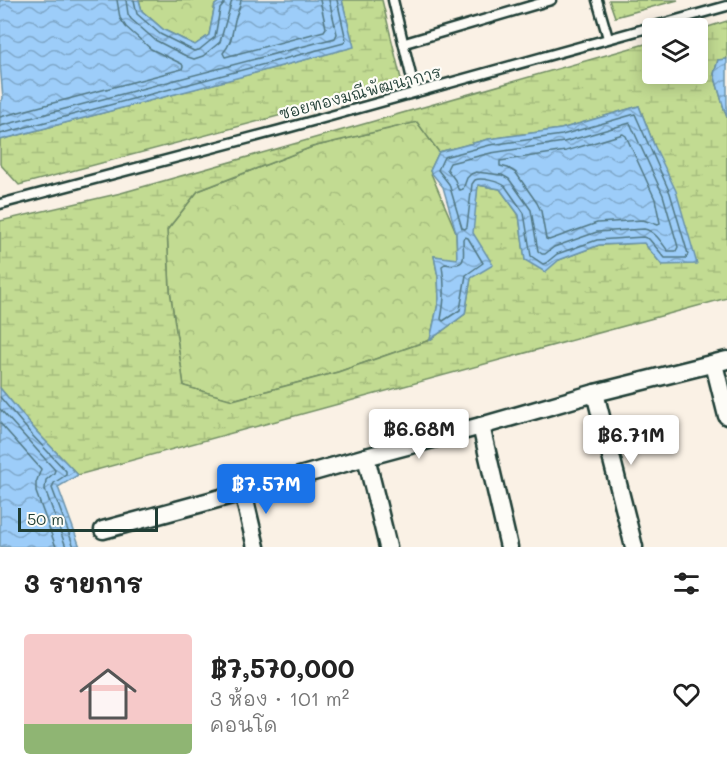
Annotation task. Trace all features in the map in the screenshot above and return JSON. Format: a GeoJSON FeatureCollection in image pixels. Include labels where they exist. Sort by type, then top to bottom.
{"type":"FeatureCollection","features":[{"type":"Feature","properties":{"kind":"street"},"geometry":{"type":"LineString","coordinates":[[103,530],[595,393],[721,362],[727,416]]}},
{"type":"Feature","properties":{"kind":"street"},"geometry":{"type":"LineString","coordinates":[[595,393],[634,547]]}},
{"type":"Feature","properties":{"kind":"street"},"geometry":{"type":"LineString","coordinates":[[481,426],[509,547]]}},
{"type":"Feature","properties":{"kind":"street"},"geometry":{"type":"LineString","coordinates":[[366,456],[388,547]]}},
{"type":"Feature","properties":{"kind":"street"},"geometry":{"type":"LineString","coordinates":[[243,492],[256,547]]}},
{"type":"Feature","properties":{"kind":"lane"},"geometry":{"type":"LineString","coordinates":[[393,0],[416,92]]}},
{"type":"Feature","properties":{"kind":"lane"},"geometry":{"type":"LineString","coordinates":[[405,43],[551,0]]}},
{"type":"Feature","properties":{"kind":"lane"},"geometry":{"type":"LineString","coordinates":[[597,0],[608,38]]}},
{"type":"Feature","properties":{"kind":"lane","name":"ซอยทองมณีพัฒนาการ"},"geometry":{"type":"LineString","coordinates":[[0,204],[727,6]]}},
{"type":"Feature","properties":{"kind":"green space"},"geometry":{"type":"Polygon","coordinates":[[[139,0],[221,0],[215,5],[209,35],[195,45],[164,30],[142,11],[139,0]]]}},
{"type":"Feature","properties":{"kind":"green space"},"geometry":{"type":"Polygon","coordinates":[[[342,0],[382,0],[402,83],[19,185],[0,164],[0,140],[353,47],[342,0]]]}},
{"type":"Feature","properties":{"kind":"green space"},"geometry":{"type":"Polygon","coordinates":[[[609,0],[678,0],[615,17],[609,0]]]}},
{"type":"Feature","properties":{"kind":"green space"},"geometry":{"type":"Polygon","coordinates":[[[727,21],[727,59],[718,60],[714,74],[727,117],[727,298],[78,475],[36,431],[0,388],[0,221],[121,193],[642,45],[642,84],[708,84],[708,27],[727,21]],[[639,106],[561,129],[489,139],[439,152],[417,122],[312,147],[198,191],[167,230],[170,290],[184,386],[233,400],[338,372],[430,340],[465,314],[471,278],[472,233],[478,185],[500,189],[519,215],[525,260],[559,260],[599,245],[644,243],[662,265],[654,145],[639,106]]]}},
{"type":"Feature","properties":{"kind":"green space"},"geometry":{"type":"Polygon","coordinates":[[[417,122],[439,152],[430,171],[456,232],[457,260],[434,256],[439,299],[430,340],[338,372],[232,400],[184,386],[170,290],[167,230],[198,191],[312,147],[417,122]]]}},
{"type":"Feature","properties":{"kind":"water"},"geometry":{"type":"Polygon","coordinates":[[[0,0],[139,0],[142,11],[164,30],[195,45],[209,35],[215,5],[221,0],[342,0],[354,47],[0,140],[0,104],[3,98],[0,64],[0,0]]]}},
{"type":"Feature","properties":{"kind":"water"},"geometry":{"type":"Polygon","coordinates":[[[727,59],[727,117],[714,74],[718,60],[727,59]]]}},
{"type":"Feature","properties":{"kind":"water"},"geometry":{"type":"Polygon","coordinates":[[[639,106],[654,145],[676,191],[697,264],[662,265],[644,243],[599,245],[559,260],[545,272],[525,260],[519,215],[500,189],[478,185],[473,233],[493,265],[471,278],[465,314],[430,340],[439,299],[434,256],[457,259],[456,232],[443,187],[430,171],[439,152],[489,139],[561,129],[639,106]]]}},
{"type":"Feature","properties":{"kind":"water"},"geometry":{"type":"Polygon","coordinates":[[[0,388],[36,431],[78,475],[58,487],[80,547],[0,547],[0,388]]]}}]}
